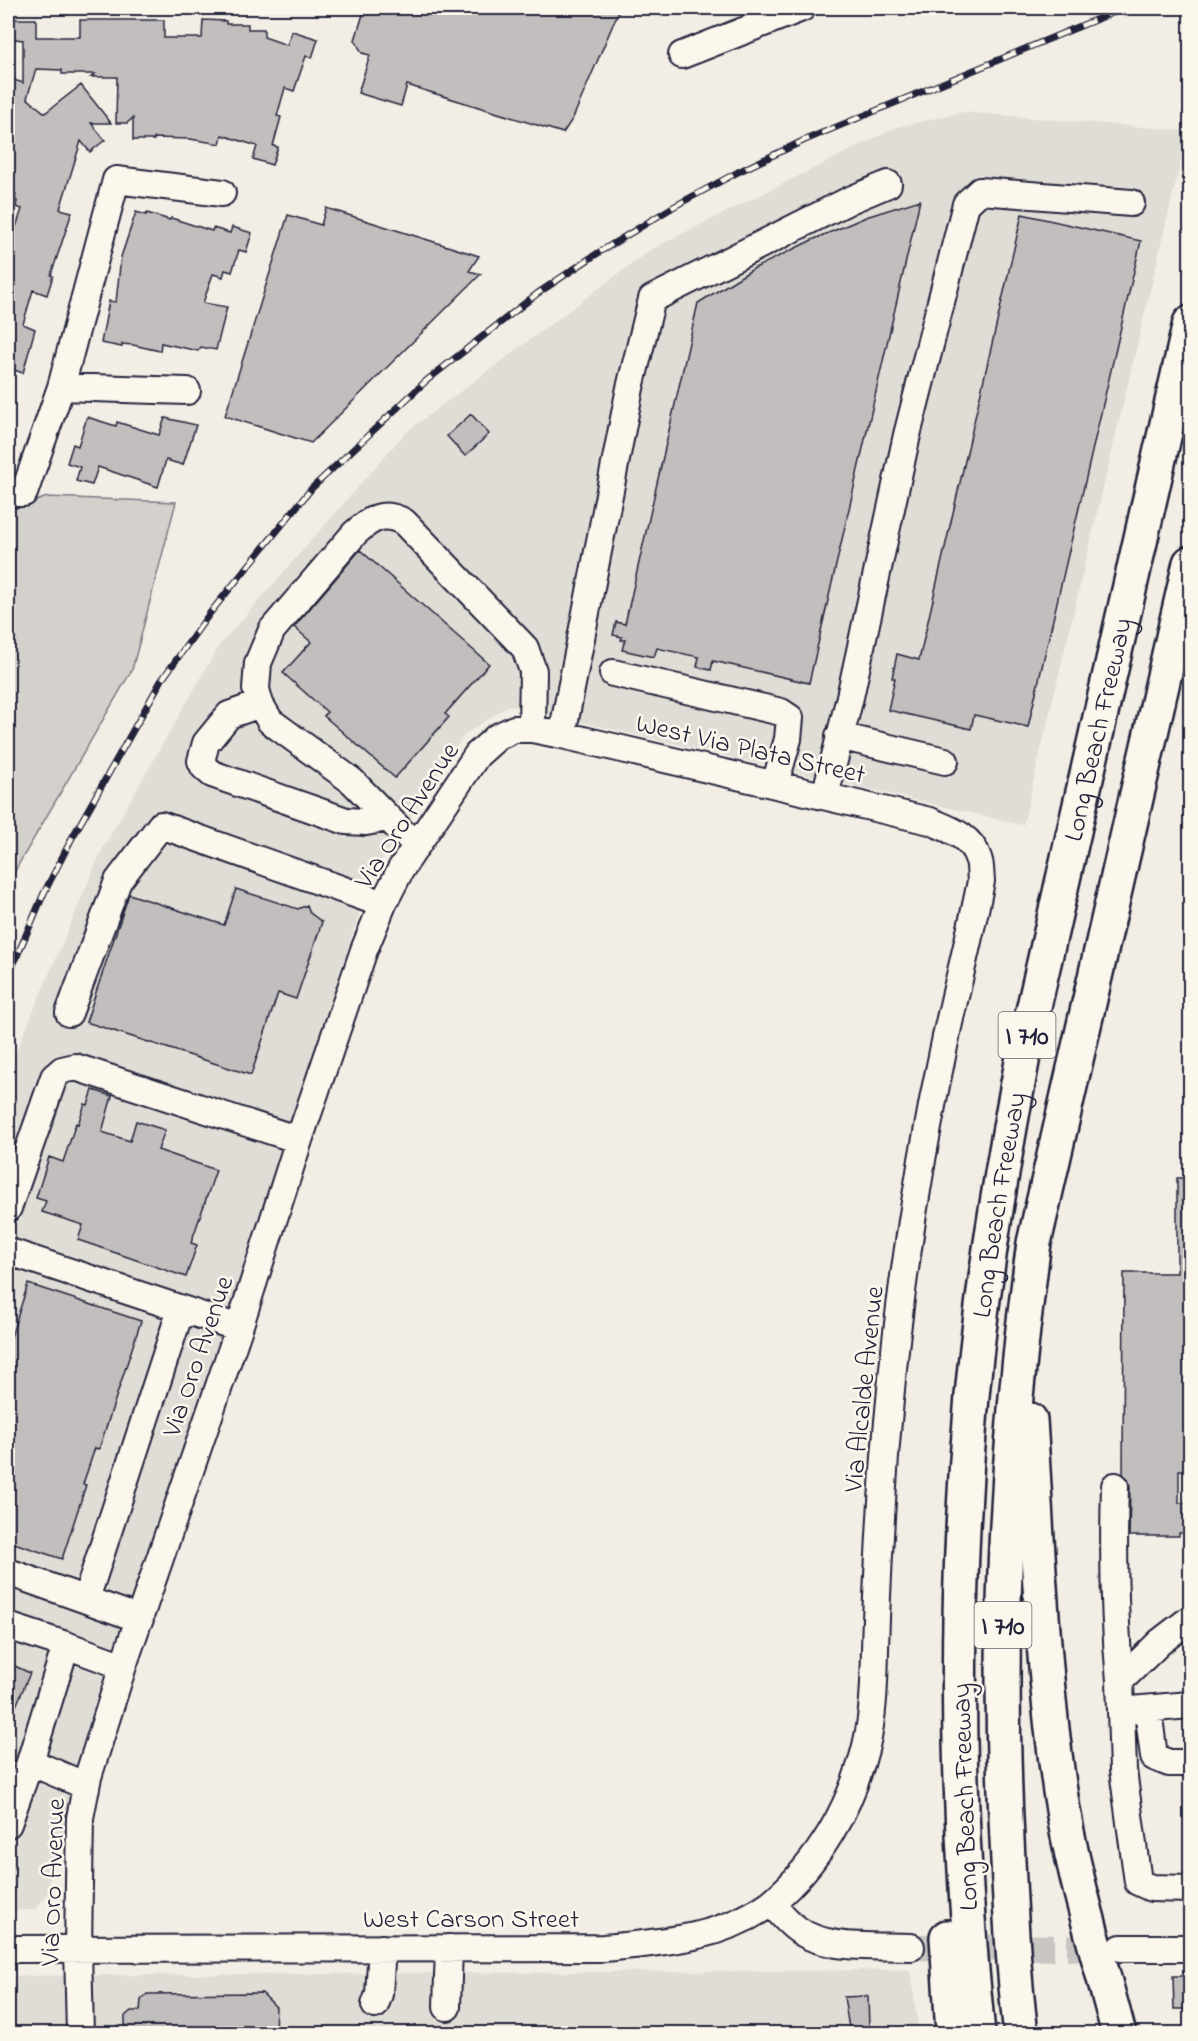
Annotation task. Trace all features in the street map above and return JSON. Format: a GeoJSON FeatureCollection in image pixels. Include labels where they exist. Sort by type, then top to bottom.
{"type":"FeatureCollection","features":[{"type":"Feature","properties":{"kind":"highway","name":"Long Beach Freeway"},"geometry":{"type":"LineString","coordinates":[[978,2034],[971,1968],[960,1761],[964,1534],[972,1396],[986,1280],[1005,1152],[1025,1046],[1191,323]]}},
{"type":"Feature","properties":{"kind":"highway","name":"Long Beach Freeway"},"geometry":{"type":"LineString","coordinates":[[1021,2034],[1011,1931],[1002,1721],[1009,1481],[1023,1320],[1034,1243],[1191,563]]}},
{"type":"Feature","properties":{"kind":"highway"},"geometry":{"type":"LineString","coordinates":[[1023,1320],[1050,1710],[1061,1793],[1075,1864],[1119,2034]]}},
{"type":"Feature","properties":{"kind":"highway"},"geometry":{"type":"LineString","coordinates":[[953,2034],[942,1821],[960,1761]]}},
{"type":"Feature","properties":{"kind":"street"},"geometry":{"type":"LineString","coordinates":[[682,55],[802,8]]}},
{"type":"Feature","properties":{"kind":"street"},"geometry":{"type":"LineString","coordinates":[[16,493],[61,387],[116,180],[222,193]]}},
{"type":"Feature","properties":{"kind":"street"},"geometry":{"type":"LineString","coordinates":[[562,735],[630,388],[652,299],[850,200],[888,184]]}},
{"type":"Feature","properties":{"kind":"street"},"geometry":{"type":"LineString","coordinates":[[825,796],[907,435],[966,204],[980,191],[1131,203]]}},
{"type":"Feature","properties":{"kind":"street"},"geometry":{"type":"LineString","coordinates":[[61,387],[187,391]]}},
{"type":"Feature","properties":{"kind":"street"},"geometry":{"type":"LineString","coordinates":[[417,843],[403,833],[352,781],[270,721],[260,704],[256,689],[258,663],[272,630],[366,523],[379,516],[394,516],[404,522],[525,648],[533,671],[531,729]]}},
{"type":"Feature","properties":{"kind":"street"},"geometry":{"type":"LineString","coordinates":[[614,673],[781,712],[790,718],[788,739],[775,784]]}},
{"type":"Feature","properties":{"kind":"street"},"geometry":{"type":"LineString","coordinates":[[260,704],[229,715],[206,743],[201,761],[204,767],[212,774],[346,821],[366,822],[388,818]]}},
{"type":"Feature","properties":{"kind":"street","name":"West Via Plata Street"},"geometry":{"type":"LineString","coordinates":[[497,737],[514,729],[531,729],[562,735],[930,821],[956,831],[970,844],[979,858]]}},
{"type":"Feature","properties":{"kind":"street"},"geometry":{"type":"LineString","coordinates":[[840,736],[945,761]]}},
{"type":"Feature","properties":{"kind":"street","name":"Via Oro Avenue"},"geometry":{"type":"LineString","coordinates":[[80,2034],[78,1949],[80,1818],[86,1786],[123,1665],[239,1328],[299,1140],[364,950],[383,904],[417,843],[477,755],[497,737]]}},
{"type":"Feature","properties":{"kind":"street"},"geometry":{"type":"LineString","coordinates":[[69,1013],[118,881],[161,825],[383,904]]}},
{"type":"Feature","properties":{"kind":"street","name":"Via Alcalde Avenue"},"geometry":{"type":"LineString","coordinates":[[771,1902],[785,1891],[810,1863],[833,1830],[852,1791],[867,1745],[873,1695],[879,1542],[889,1411],[903,1286],[927,1135],[981,881],[979,858]]}},
{"type":"Feature","properties":{"kind":"street"},"geometry":{"type":"LineString","coordinates":[[8,1209],[54,1077],[62,1070],[75,1067],[299,1140]]}},
{"type":"Feature","properties":{"kind":"street"},"geometry":{"type":"LineString","coordinates":[[8,1254],[239,1328]]}},
{"type":"Feature","properties":{"kind":"street"},"geometry":{"type":"LineString","coordinates":[[86,1599],[181,1309]]}},
{"type":"Feature","properties":{"kind":"street"},"geometry":{"type":"LineString","coordinates":[[1115,1486],[1113,1535],[1115,1623],[1120,1681],[1123,1770],[1138,1882],[1151,1888],[1191,1889]]}},
{"type":"Feature","properties":{"kind":"street"},"geometry":{"type":"LineString","coordinates":[[8,1572],[140,1619]]}},
{"type":"Feature","properties":{"kind":"street"},"geometry":{"type":"LineString","coordinates":[[1120,1681],[1160,1642],[1191,1619]]}},
{"type":"Feature","properties":{"kind":"street"},"geometry":{"type":"LineString","coordinates":[[8,1626],[123,1665]]}},
{"type":"Feature","properties":{"kind":"street"},"geometry":{"type":"LineString","coordinates":[[8,1824],[30,1762],[66,1645]]}},
{"type":"Feature","properties":{"kind":"street"},"geometry":{"type":"LineString","coordinates":[[1121,1711],[1191,1705]]}},
{"type":"Feature","properties":{"kind":"street"},"geometry":{"type":"LineString","coordinates":[[1148,1709],[1154,1757],[1169,1763],[1191,1763]]}},
{"type":"Feature","properties":{"kind":"street"},"geometry":{"type":"LineString","coordinates":[[30,1762],[86,1786]]}},
{"type":"Feature","properties":{"kind":"street"},"geometry":{"type":"LineString","coordinates":[[771,1902],[797,1929],[813,1939],[831,1943],[911,1947]]}},
{"type":"Feature","properties":{"kind":"street","name":"West Carson Street"},"geometry":{"type":"LineString","coordinates":[[8,1949],[604,1948],[669,1942],[717,1932],[756,1913],[771,1902]]}},
{"type":"Feature","properties":{"kind":"street"},"geometry":{"type":"LineString","coordinates":[[375,2005],[379,1994],[382,1948]]}},
{"type":"Feature","properties":{"kind":"street"},"geometry":{"type":"LineString","coordinates":[[447,2007],[448,1948]]}},
{"type":"Feature","properties":{"kind":"street"},"geometry":{"type":"LineString","coordinates":[[1121,1948],[1191,1948]]}},
{"type":"Feature","properties":{"kind":"shaded area"},"geometry":{"type":"Polygon","coordinates":[[[963,112],[1188,131],[1023,825],[509,705],[464,735],[371,876],[48,1885],[48,1893],[35,1910],[8,1910],[8,1071],[102,850],[219,646],[406,432],[652,249],[897,127],[963,112]]]}},
{"type":"Feature","properties":{"kind":"shaded area"},"geometry":{"type":"Polygon","coordinates":[[[47,497],[176,502],[132,670],[17,867],[8,889],[8,511],[47,497]]]}},
{"type":"Feature","properties":{"kind":"shaded area"},"geometry":{"type":"Polygon","coordinates":[[[910,1970],[919,2033],[8,2033],[8,1976],[910,1970]]]}},
{"type":"Feature","properties":{"kind":"building"},"geometry":{"type":"Polygon","coordinates":[[[365,8],[620,8],[573,118],[563,133],[407,85],[401,106],[358,93],[370,55],[362,53],[355,40],[365,8]]]}},
{"type":"Feature","properties":{"kind":"building"},"geometry":{"type":"Polygon","coordinates":[[[8,19],[36,19],[36,37],[80,37],[80,20],[164,20],[164,38],[202,38],[203,20],[226,21],[226,24],[248,24],[248,29],[264,29],[264,37],[287,45],[292,31],[318,39],[312,58],[306,56],[294,91],[285,88],[277,116],[281,117],[273,146],[278,147],[272,165],[253,159],[257,146],[222,135],[220,144],[190,139],[133,140],[133,118],[127,123],[116,123],[117,77],[91,77],[95,74],[62,74],[62,70],[36,69],[27,98],[45,113],[81,85],[111,123],[91,123],[105,140],[90,152],[81,141],[60,209],[72,212],[51,275],[53,276],[47,295],[33,290],[23,324],[35,329],[23,373],[8,368],[8,277],[14,255],[8,251],[22,209],[16,207],[16,194],[8,193],[8,78],[23,83],[23,40],[8,38],[8,19]]]}},
{"type":"Feature","properties":{"kind":"building"},"geometry":{"type":"Polygon","coordinates":[[[920,200],[809,683],[713,661],[711,670],[697,667],[699,657],[657,648],[654,657],[622,650],[625,640],[613,635],[616,622],[625,624],[698,303],[753,269],[812,240],[866,217],[920,200]]]}},
{"type":"Feature","properties":{"kind":"building"},"geometry":{"type":"Polygon","coordinates":[[[326,208],[479,256],[469,271],[481,274],[311,443],[225,416],[288,215],[321,225],[326,208]]]}},
{"type":"Feature","properties":{"kind":"building"},"geometry":{"type":"Polygon","coordinates":[[[136,212],[170,220],[171,218],[212,231],[213,228],[230,233],[232,227],[252,233],[246,252],[239,250],[232,272],[225,270],[223,277],[213,274],[203,303],[227,307],[216,350],[201,347],[198,351],[161,343],[160,351],[133,345],[122,344],[122,347],[101,343],[109,301],[116,302],[121,257],[136,212]]]}},
{"type":"Feature","properties":{"kind":"building"},"geometry":{"type":"Polygon","coordinates":[[[1022,214],[1141,241],[1028,727],[974,715],[971,729],[888,710],[895,678],[892,678],[897,654],[919,660],[1022,214]]]}},
{"type":"Feature","properties":{"kind":"building"},"geometry":{"type":"Polygon","coordinates":[[[471,414],[489,434],[465,456],[447,436],[471,414]]]}},
{"type":"Feature","properties":{"kind":"building"},"geometry":{"type":"Polygon","coordinates":[[[87,417],[116,426],[117,422],[159,435],[165,418],[196,425],[183,465],[166,460],[158,487],[98,467],[92,485],[76,481],[80,467],[67,463],[73,444],[78,446],[87,417]]]}},
{"type":"Feature","properties":{"kind":"building"},"geometry":{"type":"Polygon","coordinates":[[[360,550],[489,664],[445,714],[449,717],[395,778],[324,716],[327,712],[283,673],[311,642],[294,627],[360,550]]]}},
{"type":"Feature","properties":{"kind":"building"},"geometry":{"type":"Polygon","coordinates":[[[236,889],[298,909],[307,905],[310,913],[322,922],[296,999],[278,993],[251,1075],[86,1022],[129,894],[224,925],[236,889]]]}},
{"type":"Feature","properties":{"kind":"building"},"geometry":{"type":"Polygon","coordinates":[[[93,1090],[112,1096],[102,1132],[130,1141],[136,1121],[165,1130],[158,1150],[216,1170],[191,1243],[197,1245],[186,1277],[78,1240],[83,1225],[42,1212],[46,1201],[36,1198],[49,1157],[63,1162],[76,1123],[78,1124],[85,1104],[88,1105],[93,1090]]]}},
{"type":"Feature","properties":{"kind":"building"},"geometry":{"type":"Polygon","coordinates":[[[1177,1178],[1191,1178],[1191,1470],[1179,1470],[1179,1503],[1191,1503],[1191,1533],[1179,1533],[1179,1536],[1129,1536],[1130,1486],[1123,1474],[1124,1273],[1177,1273],[1177,1178]]]}},
{"type":"Feature","properties":{"kind":"building"},"geometry":{"type":"Polygon","coordinates":[[[28,1284],[141,1321],[99,1449],[95,1448],[83,1484],[86,1485],[62,1559],[8,1541],[8,1346],[28,1284]]]}},
{"type":"Feature","properties":{"kind":"building"},"geometry":{"type":"Polygon","coordinates":[[[8,1663],[30,1673],[8,1725],[8,1663]]]}},
{"type":"Feature","properties":{"kind":"building"},"geometry":{"type":"Polygon","coordinates":[[[1173,1976],[1191,1976],[1191,2009],[1174,2009],[1173,1976]]]}},
{"type":"Feature","properties":{"kind":"building"},"geometry":{"type":"Polygon","coordinates":[[[262,1993],[276,2007],[275,2033],[125,2034],[125,2016],[131,2011],[140,2011],[141,2000],[147,1994],[262,1993]]]}},
{"type":"Feature","properties":{"kind":"building"},"geometry":{"type":"Polygon","coordinates":[[[868,1996],[869,2027],[849,2028],[844,1997],[868,1996]]]}},
{"type":"Feature","properties":{"kind":"tunnel"},"geometry":{"type":"LineString","coordinates":[[911,1947],[1111,1948]]}},
{"type":"Feature","properties":{"kind":"railway"},"geometry":{"type":"LineString","coordinates":[[8,977],[44,893],[72,838],[161,681],[210,613],[312,488],[426,381],[538,293],[673,207],[738,172],[805,140],[1124,8]]}}]}
